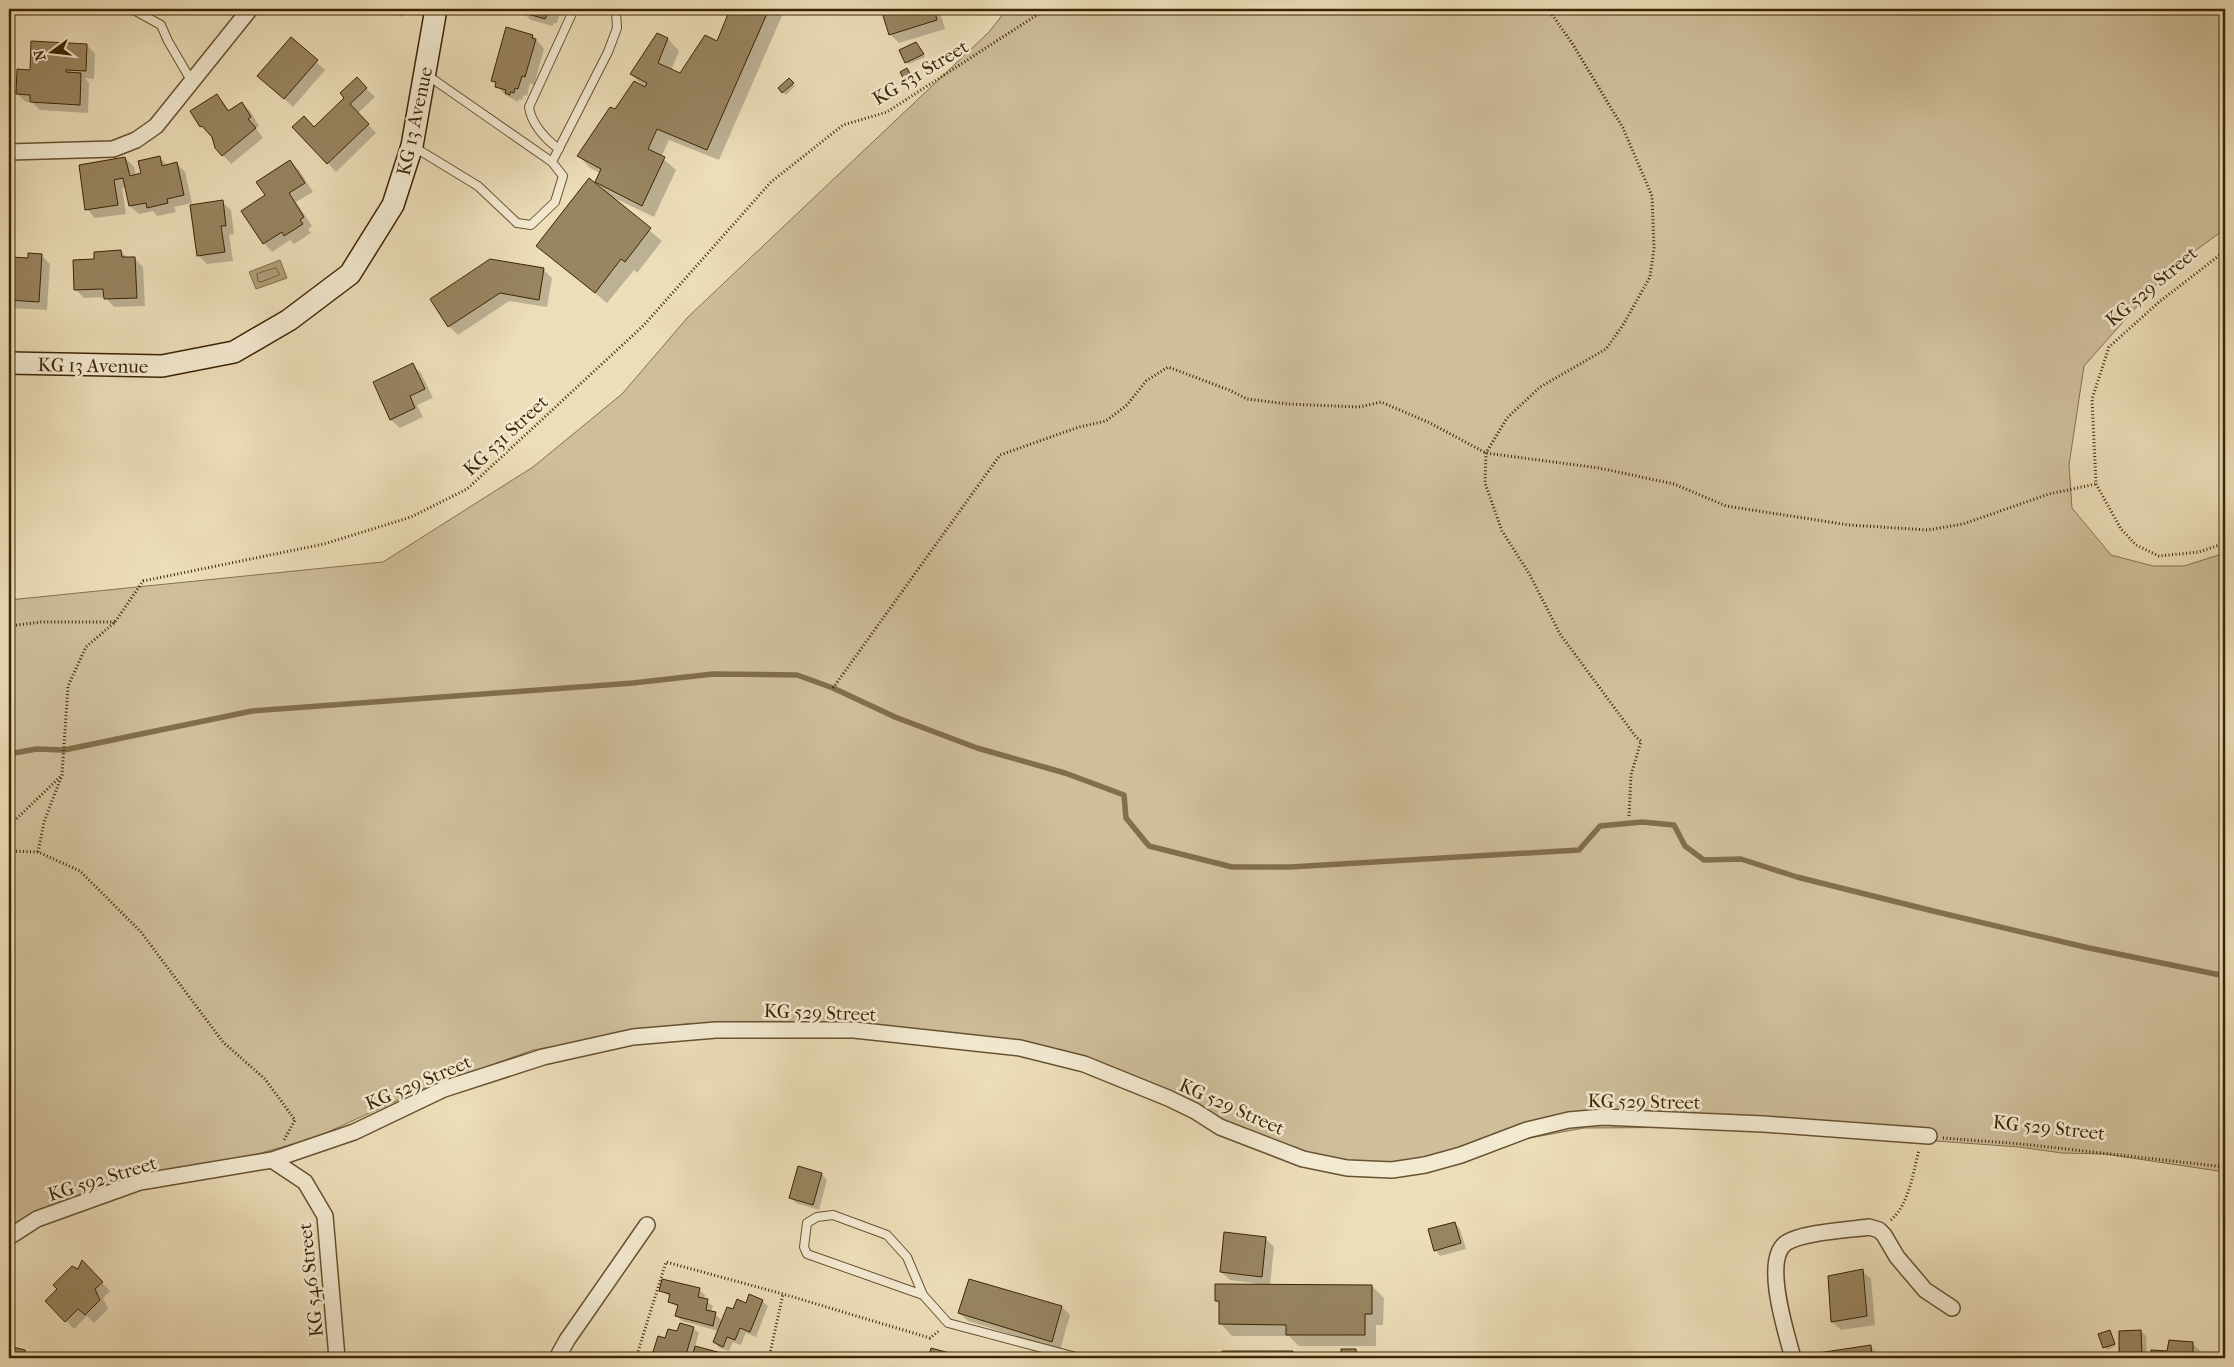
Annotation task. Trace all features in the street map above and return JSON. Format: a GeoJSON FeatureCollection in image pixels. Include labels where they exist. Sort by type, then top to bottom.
{"type":"FeatureCollection","features":[{"type":"Feature","properties":{"kind":"street"},"geometry":{"type":"LineString","coordinates":[[9,152],[113,149],[136,140],[156,126],[250,9]]}},
{"type":"Feature","properties":{"kind":"street","name":"KG 13 Avenue"},"geometry":{"type":"LineString","coordinates":[[9,363],[162,366],[234,352],[290,320],[350,274],[394,205],[412,146],[436,9]]}},
{"type":"Feature","properties":{"kind":"street","name":"KG 529 Street"},"geometry":{"type":"LineString","coordinates":[[272,1160],[354,1132],[444,1089],[543,1056],[633,1037],[716,1030],[854,1030],[1020,1048],[1084,1064],[1174,1102],[1220,1127],[1302,1159],[1347,1168],[1392,1170],[1425,1165],[1461,1155],[1527,1130],[1569,1120],[1603,1117],[1763,1124],[1929,1136]]}},
{"type":"Feature","properties":{"kind":"street","name":"KG 592 Street"},"geometry":{"type":"LineString","coordinates":[[9,1237],[38,1219],[140,1182],[272,1160]]}},
{"type":"Feature","properties":{"kind":"street","name":"KG 546 Street"},"geometry":{"type":"LineString","coordinates":[[272,1160],[305,1182],[325,1216],[338,1358]]}},
{"type":"Feature","properties":{"kind":"street"},"geometry":{"type":"LineString","coordinates":[[557,1358],[572,1332],[647,1225]]}},
{"type":"Feature","properties":{"kind":"street"},"geometry":{"type":"LineString","coordinates":[[1794,1358],[1779,1304],[1775,1272],[1777,1259],[1785,1244],[1800,1237],[1869,1227],[1879,1230],[1907,1270],[1925,1290],[1952,1308]]}},
{"type":"Feature","properties":{"kind":"lane"},"geometry":{"type":"LineString","coordinates":[[132,9],[161,25],[192,82]]}},
{"type":"Feature","properties":{"kind":"lane"},"geometry":{"type":"LineString","coordinates":[[559,148],[548,140],[531,117],[529,107],[574,9]]}},
{"type":"Feature","properties":{"kind":"lane"},"geometry":{"type":"LineString","coordinates":[[552,162],[608,52],[617,28],[616,11],[614,9]]}},
{"type":"Feature","properties":{"kind":"lane"},"geometry":{"type":"LineString","coordinates":[[412,146],[478,186],[518,223],[531,225],[555,202],[563,176],[552,162],[425,74]]}},
{"type":"Feature","properties":{"kind":"lane"},"geometry":{"type":"LineString","coordinates":[[923,1295],[807,1254],[804,1247],[807,1223],[817,1217],[833,1215],[887,1235],[908,1258],[923,1295],[948,1323],[1080,1358]]}},
{"type":"Feature","properties":{"kind":"path","name":"KG 531 Street"},"geometry":{"type":"LineString","coordinates":[[38,852],[44,822],[62,775],[68,686],[86,647],[115,622],[143,581],[324,544],[411,517],[467,489],[644,325],[771,182],[843,125],[887,112],[1046,9]]}},
{"type":"Feature","properties":{"kind":"path"},"geometry":{"type":"LineString","coordinates":[[1548,9],[1572,43],[1623,128],[1652,196],[1654,248],[1650,277],[1623,325],[1606,349],[1540,387],[1507,418],[1486,453],[1485,484],[1502,531],[1530,575],[1560,634],[1612,707],[1636,737],[1641,740],[1631,775],[1628,816]]}},
{"type":"Feature","properties":{"kind":"path","name":"KG 529 Street"},"geometry":{"type":"LineString","coordinates":[[2225,251],[2159,302],[2109,347],[2092,399],[2096,484],[2121,529],[2136,545],[2159,556],[2199,552],[2225,543]]}},
{"type":"Feature","properties":{"kind":"path"},"geometry":{"type":"LineString","coordinates":[[833,688],[1000,455],[1079,427],[1106,422],[1127,405],[1146,381],[1168,367],[1229,390],[1246,399],[1288,404],[1359,407],[1381,402],[1430,423],[1486,453],[1609,470],[1674,484],[1726,506],[1849,525],[1928,530],[1963,524],[2049,494],[2096,484]]}},
{"type":"Feature","properties":{"kind":"path"},"geometry":{"type":"LineString","coordinates":[[9,626],[42,622],[115,622]]}},
{"type":"Feature","properties":{"kind":"path"},"geometry":{"type":"LineString","coordinates":[[9,826],[62,775]]}},
{"type":"Feature","properties":{"kind":"path"},"geometry":{"type":"LineString","coordinates":[[9,851],[38,852],[80,871],[140,932],[223,1042],[265,1079],[295,1120],[272,1160]]}},
{"type":"Feature","properties":{"kind":"path"},"geometry":{"type":"LineString","coordinates":[[1879,1230],[1898,1213],[1911,1180],[1920,1148],[1929,1136]]}},
{"type":"Feature","properties":{"kind":"path","name":"KG 529 Street"},"geometry":{"type":"LineString","coordinates":[[1929,1136],[2022,1144],[2225,1167]]}},
{"type":"Feature","properties":{"kind":"path"},"geometry":{"type":"LineString","coordinates":[[636,1358],[666,1262],[783,1294],[930,1338],[948,1323]]}},
{"type":"Feature","properties":{"kind":"path"},"geometry":{"type":"LineString","coordinates":[[769,1358],[783,1294]]}},
{"type":"Feature","properties":{"kind":"shaded area"},"geometry":{"type":"Polygon","coordinates":[[[1007,9],[2225,9],[2225,229],[2169,270],[2084,366],[2069,465],[2072,508],[2111,555],[2153,566],[2184,566],[2225,553],[2225,1172],[2105,1154],[2062,1153],[2019,1147],[1743,1127],[1584,1128],[1378,1166],[1275,1146],[1086,1070],[974,1041],[850,1024],[685,1024],[533,1050],[420,1090],[317,1137],[149,1185],[47,1210],[9,1238],[9,600],[383,562],[533,467],[622,394],[688,317],[989,32],[1007,9]]]}},
{"type":"Feature","properties":{"kind":"water"},"geometry":{"type":"Polygon","coordinates":[[[280,260],[287,278],[256,289],[249,272],[280,260]]]}},
{"type":"Feature","properties":{"kind":"building"},"geometry":{"type":"Polygon","coordinates":[[[522,9],[550,9],[545,19],[521,12],[522,9]]]}},
{"type":"Feature","properties":{"kind":"building"},"geometry":{"type":"Polygon","coordinates":[[[730,9],[769,9],[707,150],[657,129],[648,149],[665,157],[642,206],[595,182],[601,169],[577,156],[610,107],[615,109],[634,81],[645,87],[647,83],[630,74],[657,33],[668,38],[658,63],[680,73],[705,35],[717,41],[730,9]]]}},
{"type":"Feature","properties":{"kind":"building"},"geometry":{"type":"Polygon","coordinates":[[[881,9],[934,9],[937,20],[889,35],[881,9]]]}},
{"type":"Feature","properties":{"kind":"building"},"geometry":{"type":"Polygon","coordinates":[[[506,27],[533,35],[532,38],[536,39],[525,77],[522,76],[518,89],[515,88],[514,93],[510,92],[510,95],[505,93],[506,90],[495,87],[496,82],[491,81],[506,27]]]}},
{"type":"Feature","properties":{"kind":"building"},"geometry":{"type":"Polygon","coordinates":[[[291,37],[318,60],[284,99],[257,76],[291,37]]]}},
{"type":"Feature","properties":{"kind":"building"},"geometry":{"type":"Polygon","coordinates":[[[31,41],[87,44],[86,71],[66,70],[66,72],[81,73],[80,105],[30,102],[30,95],[16,94],[17,69],[30,70],[31,41]]]}},
{"type":"Feature","properties":{"kind":"building"},"geometry":{"type":"Polygon","coordinates":[[[916,42],[924,54],[905,63],[899,50],[916,42]]]}},
{"type":"Feature","properties":{"kind":"building"},"geometry":{"type":"Polygon","coordinates":[[[907,68],[913,79],[906,83],[900,72],[907,68]]]}},
{"type":"Feature","properties":{"kind":"building"},"geometry":{"type":"Polygon","coordinates":[[[357,77],[367,88],[350,104],[369,124],[327,164],[292,127],[304,116],[314,127],[344,98],[340,93],[357,77]]]}},
{"type":"Feature","properties":{"kind":"building"},"geometry":{"type":"Polygon","coordinates":[[[789,78],[794,83],[782,93],[778,88],[789,78]]]}},
{"type":"Feature","properties":{"kind":"building"},"geometry":{"type":"Polygon","coordinates":[[[217,94],[228,111],[242,102],[251,117],[248,119],[256,128],[222,156],[215,148],[212,137],[202,126],[200,127],[190,111],[217,94]]]}},
{"type":"Feature","properties":{"kind":"building"},"geometry":{"type":"Polygon","coordinates":[[[160,156],[162,166],[177,162],[184,195],[167,199],[168,203],[147,208],[146,203],[129,206],[123,178],[114,180],[118,205],[85,210],[79,165],[125,157],[130,176],[141,173],[138,161],[160,156]]]}},
{"type":"Feature","properties":{"kind":"building"},"geometry":{"type":"Polygon","coordinates":[[[290,160],[305,183],[289,193],[304,217],[300,220],[303,224],[284,236],[282,232],[263,244],[241,211],[265,195],[256,182],[290,160]]]}},
{"type":"Feature","properties":{"kind":"building"},"geometry":{"type":"Polygon","coordinates":[[[589,178],[651,228],[625,262],[621,259],[595,293],[536,246],[589,178]]]}},
{"type":"Feature","properties":{"kind":"building"},"geometry":{"type":"Polygon","coordinates":[[[223,200],[226,226],[221,226],[225,252],[197,256],[190,205],[223,200]]]}},
{"type":"Feature","properties":{"kind":"building"},"geometry":{"type":"Polygon","coordinates":[[[121,250],[122,257],[135,257],[137,298],[104,299],[103,289],[74,290],[73,260],[94,259],[94,252],[121,250]]]}},
{"type":"Feature","properties":{"kind":"building"},"geometry":{"type":"Polygon","coordinates":[[[28,253],[42,254],[39,302],[9,300],[9,263],[11,257],[28,258],[28,253]]]}},
{"type":"Feature","properties":{"kind":"building"},"geometry":{"type":"Polygon","coordinates":[[[490,259],[544,268],[539,300],[500,293],[448,327],[430,299],[490,259]]]}},
{"type":"Feature","properties":{"kind":"building"},"geometry":{"type":"Polygon","coordinates":[[[413,363],[425,389],[410,396],[415,408],[390,420],[373,382],[413,363]]]}},
{"type":"Feature","properties":{"kind":"building"},"geometry":{"type":"Polygon","coordinates":[[[798,1166],[822,1173],[813,1205],[789,1198],[798,1166]]]}},
{"type":"Feature","properties":{"kind":"building"},"geometry":{"type":"Polygon","coordinates":[[[1455,1222],[1461,1243],[1434,1251],[1428,1229],[1455,1222]]]}},
{"type":"Feature","properties":{"kind":"building"},"geometry":{"type":"Polygon","coordinates":[[[1224,1232],[1266,1237],[1262,1277],[1220,1272],[1224,1232]]]}},
{"type":"Feature","properties":{"kind":"building"},"geometry":{"type":"Polygon","coordinates":[[[82,1260],[103,1282],[95,1289],[100,1300],[85,1315],[78,1309],[65,1322],[45,1301],[57,1289],[53,1285],[72,1266],[78,1269],[82,1260]]]}},
{"type":"Feature","properties":{"kind":"building"},"geometry":{"type":"Polygon","coordinates":[[[1863,1269],[1867,1316],[1831,1322],[1828,1276],[1863,1269]]]}},
{"type":"Feature","properties":{"kind":"building"},"geometry":{"type":"Polygon","coordinates":[[[662,1279],[700,1288],[698,1297],[708,1299],[706,1310],[716,1312],[713,1326],[675,1316],[678,1305],[668,1302],[670,1294],[659,1291],[662,1279]]]}},
{"type":"Feature","properties":{"kind":"building"},"geometry":{"type":"Polygon","coordinates":[[[969,1279],[1062,1306],[1052,1342],[958,1313],[969,1279]]]}},
{"type":"Feature","properties":{"kind":"building"},"geometry":{"type":"Polygon","coordinates":[[[1215,1284],[1372,1285],[1372,1314],[1365,1314],[1365,1335],[1286,1335],[1286,1325],[1219,1324],[1219,1301],[1215,1301],[1215,1284]]]}},
{"type":"Feature","properties":{"kind":"building"},"geometry":{"type":"Polygon","coordinates":[[[749,1294],[763,1300],[750,1332],[740,1328],[735,1340],[727,1337],[723,1347],[713,1342],[727,1307],[733,1309],[737,1299],[746,1303],[749,1294]]]}},
{"type":"Feature","properties":{"kind":"building"},"geometry":{"type":"Polygon","coordinates":[[[680,1323],[694,1327],[685,1358],[651,1358],[658,1336],[665,1338],[668,1329],[677,1331],[680,1323]]]}},
{"type":"Feature","properties":{"kind":"building"},"geometry":{"type":"Polygon","coordinates":[[[2110,1330],[2115,1344],[2103,1348],[2098,1334],[2110,1330]]]}},
{"type":"Feature","properties":{"kind":"building"},"geometry":{"type":"Polygon","coordinates":[[[2141,1330],[2142,1358],[2119,1358],[2119,1331],[2141,1330]]]}},
{"type":"Feature","properties":{"kind":"building"},"geometry":{"type":"Polygon","coordinates":[[[2169,1340],[2193,1342],[2193,1358],[2151,1358],[2151,1350],[2167,1351],[2169,1340]]]}},
{"type":"Feature","properties":{"kind":"building"},"geometry":{"type":"Polygon","coordinates":[[[1871,1345],[1872,1358],[1818,1358],[1818,1353],[1871,1345]]]}},
{"type":"Feature","properties":{"kind":"building"},"geometry":{"type":"Polygon","coordinates":[[[9,1346],[25,1350],[26,1358],[9,1358],[9,1346]]]}},
{"type":"Feature","properties":{"kind":"building"},"geometry":{"type":"Polygon","coordinates":[[[695,1346],[736,1357],[692,1358],[695,1346]]]}},
{"type":"Feature","properties":{"kind":"building"},"geometry":{"type":"Polygon","coordinates":[[[931,1348],[968,1358],[928,1358],[931,1348]]]}},
{"type":"Feature","properties":{"kind":"building"},"geometry":{"type":"Polygon","coordinates":[[[1341,1349],[1356,1349],[1356,1358],[1299,1358],[1341,1356],[1341,1349]]]}},
{"type":"Feature","properties":{"kind":"building"},"geometry":{"type":"Polygon","coordinates":[[[1222,1351],[1293,1351],[1293,1358],[1222,1358],[1222,1351]]]}},
{"type":"Feature","properties":{"kind":"waterway"},"geometry":{"type":"LineString","coordinates":[[9,754],[36,749],[64,750],[252,711],[633,683],[713,674],[797,675],[833,688],[895,717],[977,748],[1065,773],[1124,795],[1126,818],[1149,846],[1232,867],[1290,867],[1579,850],[1600,826],[1642,822],[1674,825],[1685,846],[1704,860],[1741,859],[1797,877],[1933,911],[2089,948],[2225,976]]}}]}
